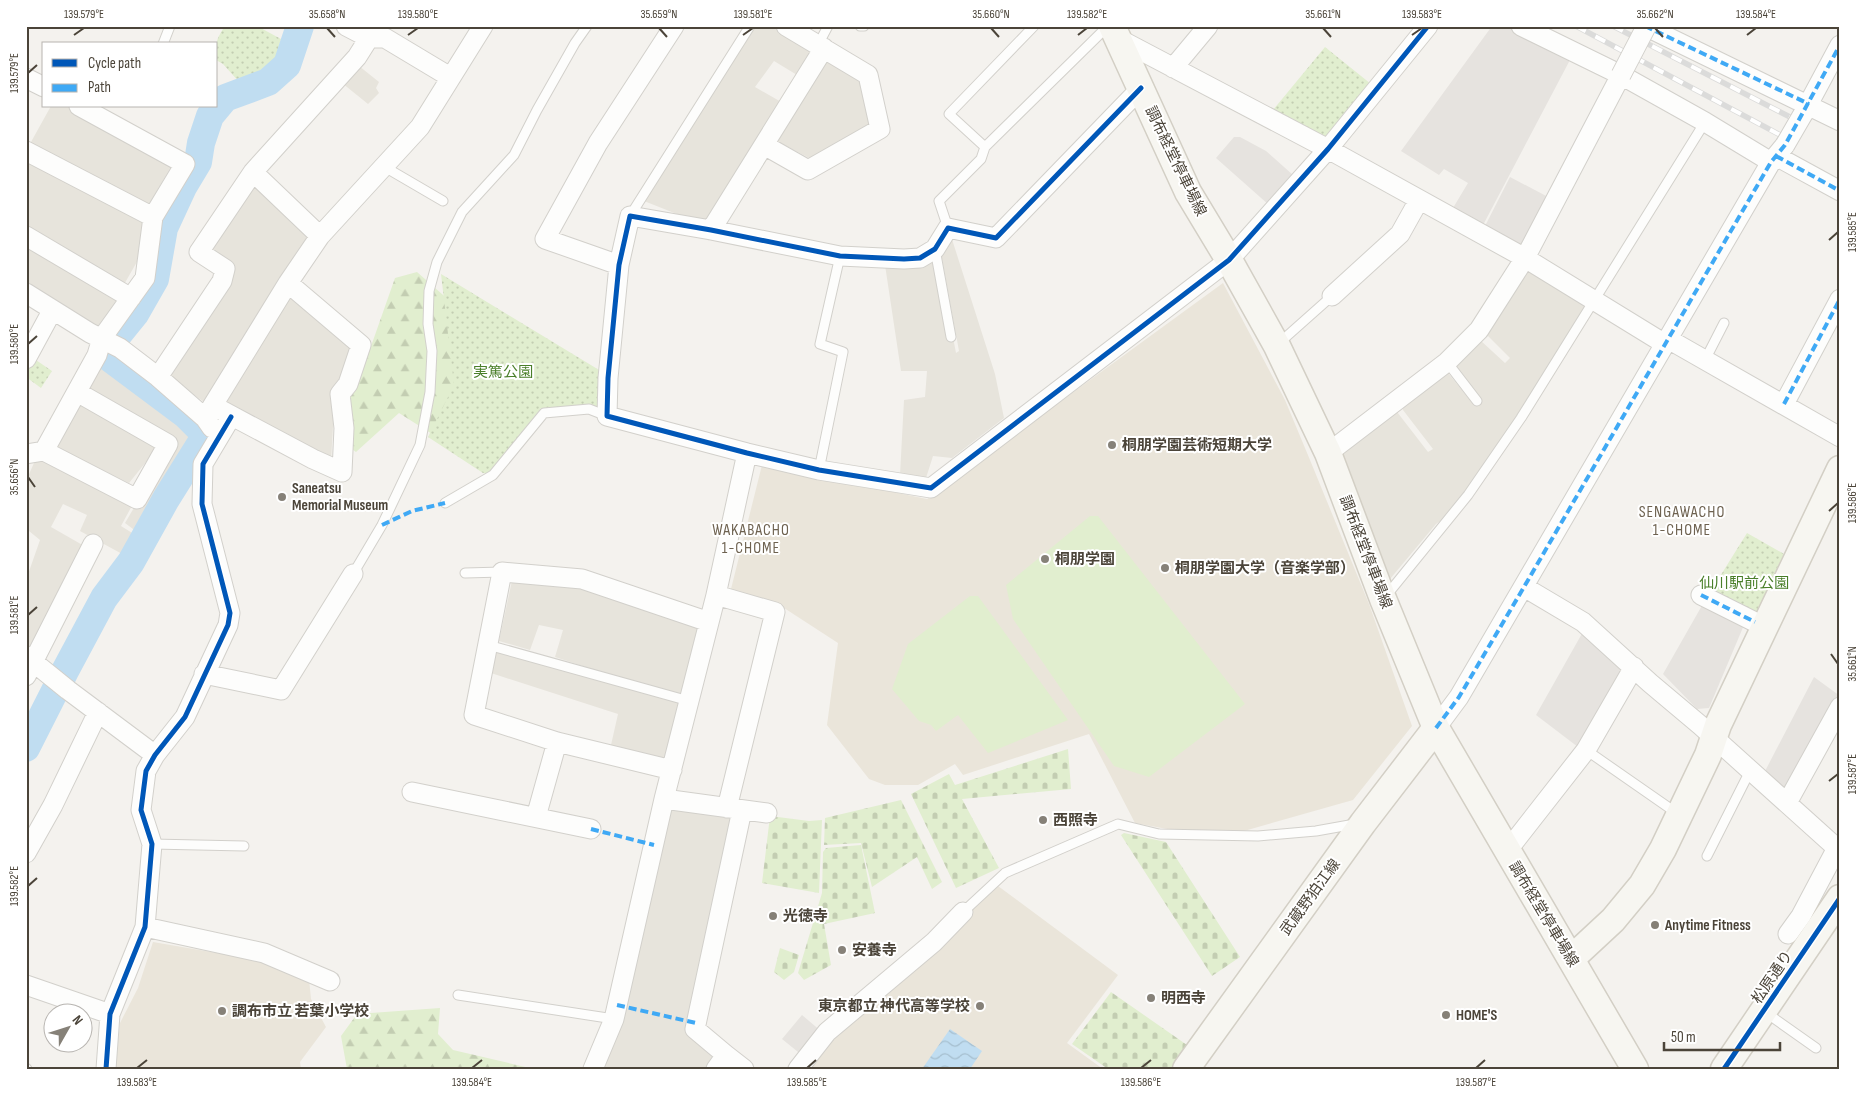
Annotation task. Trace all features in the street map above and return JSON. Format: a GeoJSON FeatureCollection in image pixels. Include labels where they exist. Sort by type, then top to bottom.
{"type":"FeatureCollection","features":[{"type":"Feature","properties":{"kind":"main road","name":"調布経堂停車場線"},"geometry":{"type":"LineString","coordinates":[[1112,30],[1141,88],[1188,192],[1230,260],[1277,346],[1328,453],[1383,599],[1436,728],[1635,1069]]}},
{"type":"Feature","properties":{"kind":"main road"},"geometry":{"type":"LineString","coordinates":[[1571,959],[1614,920],[1642,885],[1663,849],[1708,756],[1712,737],[1840,469]]}},
{"type":"Feature","properties":{"kind":"main road","name":"武蔵野狛江線"},"geometry":{"type":"LineString","coordinates":[[1186,1069],[1363,823],[1436,728]]}},
{"type":"Feature","properties":{"kind":"main road","name":"松原通り"},"geometry":{"type":"LineString","coordinates":[[1724,1069],[1840,898]]}},
{"type":"Feature","properties":{"kind":"street"},"geometry":{"type":"LineString","coordinates":[[346,26],[369,38],[385,38],[450,77]]}},
{"type":"Feature","properties":{"kind":"street"},"geometry":{"type":"LineString","coordinates":[[209,411],[288,283],[320,236],[420,127],[483,26]]}},
{"type":"Feature","properties":{"kind":"street"},"geometry":{"type":"LineString","coordinates":[[619,265],[545,239],[598,143],[674,26]]}},
{"type":"Feature","properties":{"kind":"street"},"geometry":{"type":"LineString","coordinates":[[764,145],[808,170],[880,129],[868,75],[786,26]]}},
{"type":"Feature","properties":{"kind":"street"},"geometry":{"type":"LineString","coordinates":[[1173,68],[1208,26]]}},
{"type":"Feature","properties":{"kind":"street"},"geometry":{"type":"LineString","coordinates":[[1141,88],[996,238],[948,228],[935,249],[920,258],[840,256],[630,216],[619,265],[608,378],[607,416],[819,470],[931,488],[1230,260],[1328,149],[1428,26]]}},
{"type":"Feature","properties":{"kind":"street"},"geometry":{"type":"LineString","coordinates":[[1521,26],[1621,75],[1705,122],[1777,155],[1840,191]]}},
{"type":"Feature","properties":{"kind":"street"},"geometry":{"type":"LineString","coordinates":[[1328,453],[1447,362],[1479,330],[1525,258],[1646,27],[1806,109],[1840,121]]}},
{"type":"Feature","properties":{"kind":"street"},"geometry":{"type":"LineString","coordinates":[[1112,30],[1173,68],[1328,149],[1525,258],[1595,301],[1666,341],[1705,360],[1840,436]]}},
{"type":"Feature","properties":{"kind":"street"},"geometry":{"type":"LineString","coordinates":[[158,376],[222,281],[225,269],[199,252],[253,172],[357,58],[369,38]]}},
{"type":"Feature","properties":{"kind":"street"},"geometry":{"type":"LineString","coordinates":[[1436,728],[1459,697],[1666,341],[1806,109],[1840,45]]}},
{"type":"Feature","properties":{"kind":"street"},"geometry":{"type":"LineString","coordinates":[[710,230],[764,145],[821,46]]}},
{"type":"Feature","properties":{"kind":"street"},"geometry":{"type":"LineString","coordinates":[[26,78],[42,86]]}},
{"type":"Feature","properties":{"kind":"street"},"geometry":{"type":"LineString","coordinates":[[77,392],[168,444],[137,499],[35,452],[77,392],[97,355],[102,338],[146,278],[153,217],[185,164],[83,108]]}},
{"type":"Feature","properties":{"kind":"street"},"geometry":{"type":"LineString","coordinates":[[26,150],[153,217]]}},
{"type":"Feature","properties":{"kind":"street"},"geometry":{"type":"LineString","coordinates":[[253,172],[320,236]]}},
{"type":"Feature","properties":{"kind":"street"},"geometry":{"type":"LineString","coordinates":[[1332,296],[1400,234],[1419,200]]}},
{"type":"Feature","properties":{"kind":"street"},"geometry":{"type":"LineString","coordinates":[[26,236],[131,298]]}},
{"type":"Feature","properties":{"kind":"street"},"geometry":{"type":"LineString","coordinates":[[26,293],[52,311],[120,348],[209,411],[231,417],[342,472],[344,428],[340,394],[348,384],[361,345],[288,283]]}},
{"type":"Feature","properties":{"kind":"street"},"geometry":{"type":"LineString","coordinates":[[1784,404],[1840,299]]}},
{"type":"Feature","properties":{"kind":"street"},"geometry":{"type":"LineString","coordinates":[[26,359],[52,311]]}},
{"type":"Feature","properties":{"kind":"street"},"geometry":{"type":"LineString","coordinates":[[209,411],[219,438]]}},
{"type":"Feature","properties":{"kind":"street"},"geometry":{"type":"LineString","coordinates":[[106,1069],[110,1014],[145,927],[152,844],[141,810],[146,771],[155,755],[185,717],[228,625],[230,613],[202,504],[203,464],[231,417]]}},
{"type":"Feature","properties":{"kind":"street"},"geometry":{"type":"LineString","coordinates":[[593,1069],[614,1019],[664,800],[710,622],[747,453]]}},
{"type":"Feature","properties":{"kind":"street"},"geometry":{"type":"LineString","coordinates":[[93,544],[34,667],[155,755]]}},
{"type":"Feature","properties":{"kind":"street"},"geometry":{"type":"LineString","coordinates":[[672,770],[558,742],[474,715],[502,572],[582,579],[710,622]]}},
{"type":"Feature","properties":{"kind":"street"},"geometry":{"type":"LineString","coordinates":[[204,674],[281,690],[353,574]]}},
{"type":"Feature","properties":{"kind":"street"},"geometry":{"type":"LineString","coordinates":[[1524,587],[1583,622],[1634,667],[1650,684],[1838,849],[1801,916],[1788,934]]}},
{"type":"Feature","properties":{"kind":"street"},"geometry":{"type":"LineString","coordinates":[[716,595],[775,612],[734,809],[695,1028],[721,1062],[744,1069]]}},
{"type":"Feature","properties":{"kind":"street"},"geometry":{"type":"LineString","coordinates":[[1701,595],[1755,622]]}},
{"type":"Feature","properties":{"kind":"street"},"geometry":{"type":"LineString","coordinates":[[1507,851],[1586,750],[1634,667]]}},
{"type":"Feature","properties":{"kind":"street"},"geometry":{"type":"LineString","coordinates":[[1787,803],[1840,707]]}},
{"type":"Feature","properties":{"kind":"street"},"geometry":{"type":"LineString","coordinates":[[26,853],[53,805],[98,712]]}},
{"type":"Feature","properties":{"kind":"street"},"geometry":{"type":"LineString","coordinates":[[536,817],[558,742]]}},
{"type":"Feature","properties":{"kind":"street"},"geometry":{"type":"LineString","coordinates":[[412,792],[591,829]]}},
{"type":"Feature","properties":{"kind":"street"},"geometry":{"type":"LineString","coordinates":[[664,800],[766,813]]}},
{"type":"Feature","properties":{"kind":"street"},"geometry":{"type":"LineString","coordinates":[[798,1069],[827,1032],[934,942],[963,912]]}},
{"type":"Feature","properties":{"kind":"street"},"geometry":{"type":"LineString","coordinates":[[145,927],[264,953],[330,980]]}},
{"type":"Feature","properties":{"kind":"street"},"geometry":{"type":"LineString","coordinates":[[26,984],[110,1014]]}},
{"type":"Feature","properties":{"kind":"lane"},"geometry":{"type":"LineString","coordinates":[[164,42],[170,26]]}},
{"type":"Feature","properties":{"kind":"lane"},"geometry":{"type":"LineString","coordinates":[[353,574],[382,524],[420,445],[430,392],[432,351],[428,324],[429,291],[437,262],[462,212],[514,155],[546,93],[587,26]]}},
{"type":"Feature","properties":{"kind":"lane"},"geometry":{"type":"LineString","coordinates":[[630,216],[750,26]]}},
{"type":"Feature","properties":{"kind":"lane"},"geometry":{"type":"LineString","coordinates":[[821,46],[828,26]]}},
{"type":"Feature","properties":{"kind":"lane"},"geometry":{"type":"LineString","coordinates":[[985,147],[949,114],[1034,26]]}},
{"type":"Feature","properties":{"kind":"lane"},"geometry":{"type":"LineString","coordinates":[[948,228],[939,201],[981,159],[985,147],[1112,30]]}},
{"type":"Feature","properties":{"kind":"lane"},"geometry":{"type":"LineString","coordinates":[[1383,599],[1468,495],[1521,418],[1705,122]]}},
{"type":"Feature","properties":{"kind":"lane"},"geometry":{"type":"LineString","coordinates":[[383,166],[443,201]]}},
{"type":"Feature","properties":{"kind":"lane"},"geometry":{"type":"LineString","coordinates":[[935,249],[951,337]]}},
{"type":"Feature","properties":{"kind":"lane"},"geometry":{"type":"LineString","coordinates":[[819,470],[843,352],[820,344],[840,256]]}},
{"type":"Feature","properties":{"kind":"lane"},"geometry":{"type":"LineString","coordinates":[[1277,346],[1332,296]]}},
{"type":"Feature","properties":{"kind":"lane"},"geometry":{"type":"LineString","coordinates":[[1705,360],[1724,323]]}},
{"type":"Feature","properties":{"kind":"lane"},"geometry":{"type":"LineString","coordinates":[[1447,362],[1477,400]]}},
{"type":"Feature","properties":{"kind":"lane"},"geometry":{"type":"LineString","coordinates":[[445,503],[493,475],[544,413],[588,409],[607,416]]}},
{"type":"Feature","properties":{"kind":"lane"},"geometry":{"type":"LineString","coordinates":[[465,573],[502,572]]}},
{"type":"Feature","properties":{"kind":"lane"},"geometry":{"type":"LineString","coordinates":[[488,645],[689,701]]}},
{"type":"Feature","properties":{"kind":"lane"},"geometry":{"type":"LineString","coordinates":[[1586,750],[1679,814]]}},
{"type":"Feature","properties":{"kind":"lane"},"geometry":{"type":"LineString","coordinates":[[1707,856],[1750,771]]}},
{"type":"Feature","properties":{"kind":"lane"},"geometry":{"type":"LineString","coordinates":[[963,912],[1005,873],[1118,824],[1160,834],[1258,836],[1316,831],[1363,823]]}},
{"type":"Feature","properties":{"kind":"lane"},"geometry":{"type":"LineString","coordinates":[[152,844],[244,846]]}},
{"type":"Feature","properties":{"kind":"lane"},"geometry":{"type":"LineString","coordinates":[[458,995],[614,1019]]}},
{"type":"Feature","properties":{"kind":"lane"},"geometry":{"type":"LineString","coordinates":[[1764,1011],[1816,1048]]}},
{"type":"Feature","properties":{"kind":"shaded area"},"geometry":{"type":"Polygon","coordinates":[[[756,26],[776,26],[819,50],[802,78],[774,61],[755,87],[783,103],[707,226],[644,201],[756,26]]]}},
{"type":"Feature","properties":{"kind":"shaded area"},"geometry":{"type":"Polygon","coordinates":[[[1492,26],[1507,26],[1571,58],[1482,227],[1453,208],[1468,183],[1444,169],[1439,175],[1401,151],[1492,26]]]}},
{"type":"Feature","properties":{"kind":"shaded area"},"geometry":{"type":"Polygon","coordinates":[[[826,57],[864,77],[875,127],[815,161],[771,138],[826,57]]]}},
{"type":"Feature","properties":{"kind":"shaded area"},"geometry":{"type":"Polygon","coordinates":[[[359,66],[379,82],[376,88],[379,93],[368,104],[342,83],[359,66]]]}},
{"type":"Feature","properties":{"kind":"shaded area"},"geometry":{"type":"Polygon","coordinates":[[[50,108],[71,108],[172,165],[148,206],[26,151],[50,108]]]}},
{"type":"Feature","properties":{"kind":"shaded area"},"geometry":{"type":"Polygon","coordinates":[[[1234,137],[1240,137],[1266,151],[1293,175],[1269,205],[1216,158],[1234,137]]]}},
{"type":"Feature","properties":{"kind":"shaded area"},"geometry":{"type":"Polygon","coordinates":[[[26,156],[144,216],[142,253],[122,288],[26,229],[26,156]]]}},
{"type":"Feature","properties":{"kind":"shaded area"},"geometry":{"type":"Polygon","coordinates":[[[1510,177],[1550,198],[1525,245],[1517,248],[1484,228],[1510,177]]]}},
{"type":"Feature","properties":{"kind":"shaded area"},"geometry":{"type":"Polygon","coordinates":[[[255,182],[313,235],[279,279],[207,404],[164,374],[230,268],[207,247],[255,182]]]}},
{"type":"Feature","properties":{"kind":"shaded area"},"geometry":{"type":"Polygon","coordinates":[[[950,233],[995,374],[1004,418],[952,458],[933,456],[926,478],[900,475],[904,400],[925,397],[927,371],[901,371],[885,265],[938,259],[956,353],[959,351],[939,242],[950,233]]]}},
{"type":"Feature","properties":{"kind":"shaded area"},"geometry":{"type":"Polygon","coordinates":[[[26,242],[123,302],[98,331],[26,285],[26,242]]]}},
{"type":"Feature","properties":{"kind":"shaded area"},"geometry":{"type":"Polygon","coordinates":[[[1532,270],[1590,303],[1484,466],[1450,514],[1436,524],[1390,579],[1385,577],[1340,449],[1394,408],[1428,452],[1433,449],[1403,410],[1402,403],[1448,373],[1475,406],[1482,400],[1456,367],[1456,360],[1480,340],[1505,363],[1510,358],[1486,334],[1523,274],[1532,270]]]}},
{"type":"Feature","properties":{"kind":"shaded area","name":"桐朋学園"},"geometry":{"type":"Polygon","coordinates":[[[1223,283],[1285,400],[1369,604],[1412,726],[1353,800],[1237,833],[1178,831],[1135,823],[1089,734],[963,775],[955,764],[918,785],[885,785],[869,779],[827,725],[838,643],[781,606],[730,593],[762,465],[927,499],[1223,283]]]}},
{"type":"Feature","properties":{"kind":"shaded area"},"geometry":{"type":"Polygon","coordinates":[[[289,294],[358,345],[335,392],[331,461],[219,404],[289,294]]]}},
{"type":"Feature","properties":{"kind":"shaded area"},"geometry":{"type":"Polygon","coordinates":[[[98,358],[201,436],[137,532],[125,523],[171,445],[78,386],[98,358]]]}},
{"type":"Feature","properties":{"kind":"shaded area"},"geometry":{"type":"Polygon","coordinates":[[[75,398],[159,446],[129,483],[47,443],[75,398]]]}},
{"type":"Feature","properties":{"kind":"shaded area"},"geometry":{"type":"Polygon","coordinates":[[[38,454],[134,502],[121,526],[137,536],[124,555],[80,531],[87,515],[63,504],[51,527],[86,547],[31,651],[26,647],[26,580],[40,540],[29,531],[26,538],[26,481],[38,454]]]}},
{"type":"Feature","properties":{"kind":"shaded area"},"geometry":{"type":"Polygon","coordinates":[[[513,576],[587,588],[703,625],[684,699],[555,657],[563,630],[539,625],[530,650],[499,641],[513,576]]]}},
{"type":"Feature","properties":{"kind":"shaded area"},"geometry":{"type":"Polygon","coordinates":[[[1704,602],[1744,625],[1709,708],[1697,709],[1663,674],[1704,602]]]}},
{"type":"Feature","properties":{"kind":"shaded area"},"geometry":{"type":"Polygon","coordinates":[[[1584,630],[1623,668],[1578,747],[1536,715],[1584,630]]]}},
{"type":"Feature","properties":{"kind":"shaded area"},"geometry":{"type":"Polygon","coordinates":[[[497,647],[682,702],[668,759],[611,745],[618,714],[491,673],[497,647]]]}},
{"type":"Feature","properties":{"kind":"shaded area"},"geometry":{"type":"Polygon","coordinates":[[[1814,677],[1840,696],[1787,793],[1763,775],[1814,677]]]}},
{"type":"Feature","properties":{"kind":"shaded area"},"geometry":{"type":"Polygon","coordinates":[[[669,806],[736,812],[693,1029],[720,1051],[707,1069],[598,1069],[669,806]]]}},
{"type":"Feature","properties":{"kind":"shaded area","name":"東京都立 神代高等学校"},"geometry":{"type":"Polygon","coordinates":[[[998,886],[1118,975],[1067,1043],[1103,1069],[803,1069],[810,1058],[998,886]]]}},
{"type":"Feature","properties":{"kind":"shaded area","name":"調布市立 若葉小学校"},"geometry":{"type":"Polygon","coordinates":[[[153,942],[264,961],[309,979],[311,999],[326,1027],[300,1062],[301,1069],[115,1069],[120,1023],[138,988],[153,942]]]}},
{"type":"Feature","properties":{"kind":"shaded area"},"geometry":{"type":"Polygon","coordinates":[[[802,1015],[822,1032],[803,1056],[782,1039],[802,1015]]]}},
{"type":"Feature","properties":{"kind":"green space"},"geometry":{"type":"Polygon","coordinates":[[[225,26],[257,26],[281,39],[276,57],[264,69],[240,83],[218,61],[217,42],[225,26]]]}},
{"type":"Feature","properties":{"kind":"green space"},"geometry":{"type":"Polygon","coordinates":[[[1325,47],[1371,84],[1328,138],[1273,110],[1325,47]]]}},
{"type":"Feature","properties":{"kind":"green space"},"geometry":{"type":"Polygon","coordinates":[[[417,272],[451,302],[536,402],[473,460],[399,413],[356,452],[349,447],[344,396],[369,352],[395,278],[417,272]]]}},
{"type":"Feature","properties":{"kind":"green space","name":"実篤公園"},"geometry":{"type":"Polygon","coordinates":[[[441,274],[609,376],[604,409],[541,408],[493,475],[483,473],[428,437],[454,385],[441,274]]]}},
{"type":"Feature","properties":{"kind":"green space"},"geometry":{"type":"Polygon","coordinates":[[[33,358],[52,371],[41,388],[26,377],[33,358]]]}},
{"type":"Feature","properties":{"kind":"green space"},"geometry":{"type":"Polygon","coordinates":[[[1090,516],[1098,516],[1245,704],[1149,777],[1114,766],[1013,619],[1006,585],[1090,516]]]}},
{"type":"Feature","properties":{"kind":"green space","name":"仙川駅前公園"},"geometry":{"type":"Polygon","coordinates":[[[1747,533],[1784,554],[1754,618],[1709,594],[1747,533]]]}},
{"type":"Feature","properties":{"kind":"green space"},"geometry":{"type":"Polygon","coordinates":[[[970,596],[978,596],[1068,720],[988,753],[958,715],[936,731],[931,725],[919,721],[892,689],[908,644],[970,596]]]}},
{"type":"Feature","properties":{"kind":"green space"},"geometry":{"type":"Polygon","coordinates":[[[1068,749],[1071,789],[962,799],[999,868],[956,888],[911,794],[949,774],[955,785],[1068,749]]]}},
{"type":"Feature","properties":{"kind":"green space"},"geometry":{"type":"Polygon","coordinates":[[[901,800],[942,882],[932,889],[917,857],[872,887],[861,843],[824,845],[825,818],[901,800]]]}},
{"type":"Feature","properties":{"kind":"green space"},"geometry":{"type":"Polygon","coordinates":[[[770,816],[809,821],[822,820],[819,893],[762,883],[770,816]]]}},
{"type":"Feature","properties":{"kind":"green space"},"geometry":{"type":"Polygon","coordinates":[[[1124,833],[1166,842],[1240,957],[1212,976],[1121,835],[1124,833]]]}},
{"type":"Feature","properties":{"kind":"green space"},"geometry":{"type":"Polygon","coordinates":[[[861,845],[875,913],[824,924],[831,965],[804,980],[798,973],[822,893],[823,852],[826,848],[861,845]]]}},
{"type":"Feature","properties":{"kind":"green space"},"geometry":{"type":"Polygon","coordinates":[[[780,948],[799,955],[794,972],[784,980],[774,972],[780,948]]]}},
{"type":"Feature","properties":{"kind":"green space"},"geometry":{"type":"Polygon","coordinates":[[[1111,992],[1187,1045],[1171,1069],[1108,1069],[1072,1044],[1111,992]]]}},
{"type":"Feature","properties":{"kind":"green space"},"geometry":{"type":"Polygon","coordinates":[[[440,1008],[438,1034],[453,1050],[534,1069],[347,1069],[341,1036],[357,1014],[440,1008]]]}},
{"type":"Feature","properties":{"kind":"water"},"geometry":{"type":"Polygon","coordinates":[[[950,1029],[982,1051],[970,1069],[922,1069],[950,1029]]]}},
{"type":"Feature","properties":{"kind":"waterway"},"geometry":{"type":"LineString","coordinates":[[218,106],[225,98],[268,82],[287,65],[300,26]]}},
{"type":"Feature","properties":{"kind":"waterway"},"geometry":{"type":"LineString","coordinates":[[26,748],[104,598],[131,562],[166,499],[206,435],[186,415],[107,356],[105,351],[135,314],[155,279],[164,228],[183,187],[198,162],[201,143],[210,116],[217,108]]}},
{"type":"Feature","properties":{"kind":"railway"},"geometry":{"type":"LineString","coordinates":[[1576,26],[1782,136]]}},
{"type":"Feature","properties":{"kind":"railway"},"geometry":{"type":"LineString","coordinates":[[1613,26],[1792,118]]}},
{"type":"Feature","properties":{"kind":"marked path"},"geometry":{"type":"LineString","coordinates":[[1645,26],[1809,104]]}},
{"type":"Feature","properties":{"kind":"marked path"},"geometry":{"type":"LineString","coordinates":[[1436,728],[1459,697],[1771,162],[1785,145],[1840,45]]}},
{"type":"Feature","properties":{"kind":"marked path"},"geometry":{"type":"LineString","coordinates":[[1776,156],[1840,191]]}},
{"type":"Feature","properties":{"kind":"marked path"},"geometry":{"type":"LineString","coordinates":[[1784,404],[1840,299]]}},
{"type":"Feature","properties":{"kind":"marked path"},"geometry":{"type":"LineString","coordinates":[[382,525],[412,511],[445,503]]}},
{"type":"Feature","properties":{"kind":"marked path"},"geometry":{"type":"LineString","coordinates":[[1701,595],[1755,622]]}},
{"type":"Feature","properties":{"kind":"marked path"},"geometry":{"type":"LineString","coordinates":[[591,829],[654,845]]}},
{"type":"Feature","properties":{"kind":"marked path"},"geometry":{"type":"LineString","coordinates":[[617,1005],[696,1023]]}},
{"type":"Feature","properties":{"kind":"cycle path"},"geometry":{"type":"LineString","coordinates":[[1141,88],[996,238],[948,228],[935,249],[920,258],[840,256],[630,216],[619,265],[608,378],[607,416],[819,470],[931,488],[1229,260],[1328,149],[1428,26]]}},
{"type":"Feature","properties":{"kind":"cycle path"},"geometry":{"type":"LineString","coordinates":[[106,1069],[110,1014],[145,927],[152,844],[141,810],[146,771],[155,755],[185,717],[228,625],[230,613],[202,504],[203,464],[231,417]]}},
{"type":"Feature","properties":{"kind":"cycle path"},"geometry":{"type":"LineString","coordinates":[[1724,1069],[1840,898]]}},
{"type":"Feature","properties":{"kind":"place","name":"桐朋学園芸術短期大学"},"geometry":{"type":"Point","coordinates":[1112,445]}},
{"type":"Feature","properties":{"kind":"place","name":"Saneatsu Memorial Museum"},"geometry":{"type":"Point","coordinates":[282,497]}},
{"type":"Feature","properties":{"kind":"place","name":"桐朋学園"},"geometry":{"type":"Point","coordinates":[1045,559]}},
{"type":"Feature","properties":{"kind":"place","name":"桐朋学園大学（音楽学部）"},"geometry":{"type":"Point","coordinates":[1165,568]}},
{"type":"Feature","properties":{"kind":"place","name":"西照寺"},"geometry":{"type":"Point","coordinates":[1043,820]}},
{"type":"Feature","properties":{"kind":"place","name":"光徳寺"},"geometry":{"type":"Point","coordinates":[773,916]}},
{"type":"Feature","properties":{"kind":"place","name":"Anytime Fitness"},"geometry":{"type":"Point","coordinates":[1655,925]}},
{"type":"Feature","properties":{"kind":"place","name":"安養寺"},"geometry":{"type":"Point","coordinates":[842,950]}},
{"type":"Feature","properties":{"kind":"place","name":"明西寺"},"geometry":{"type":"Point","coordinates":[1151,998]}},
{"type":"Feature","properties":{"kind":"place","name":"東京都立 神代高等学校"},"geometry":{"type":"Point","coordinates":[980,1006]}},
{"type":"Feature","properties":{"kind":"place","name":"調布市立 若葉小学校"},"geometry":{"type":"Point","coordinates":[222,1011]}},
{"type":"Feature","properties":{"kind":"place","name":"HOME'S"},"geometry":{"type":"Point","coordinates":[1446,1015]}},
{"type":"Feature","properties":{"kind":"district","name":"SENGAWACHO 1-CHOME"},"geometry":{"type":"Point","coordinates":[1682,520]}},
{"type":"Feature","properties":{"kind":"district","name":"WAKABACHO 1-CHOME"},"geometry":{"type":"Point","coordinates":[751,538]}}]}
